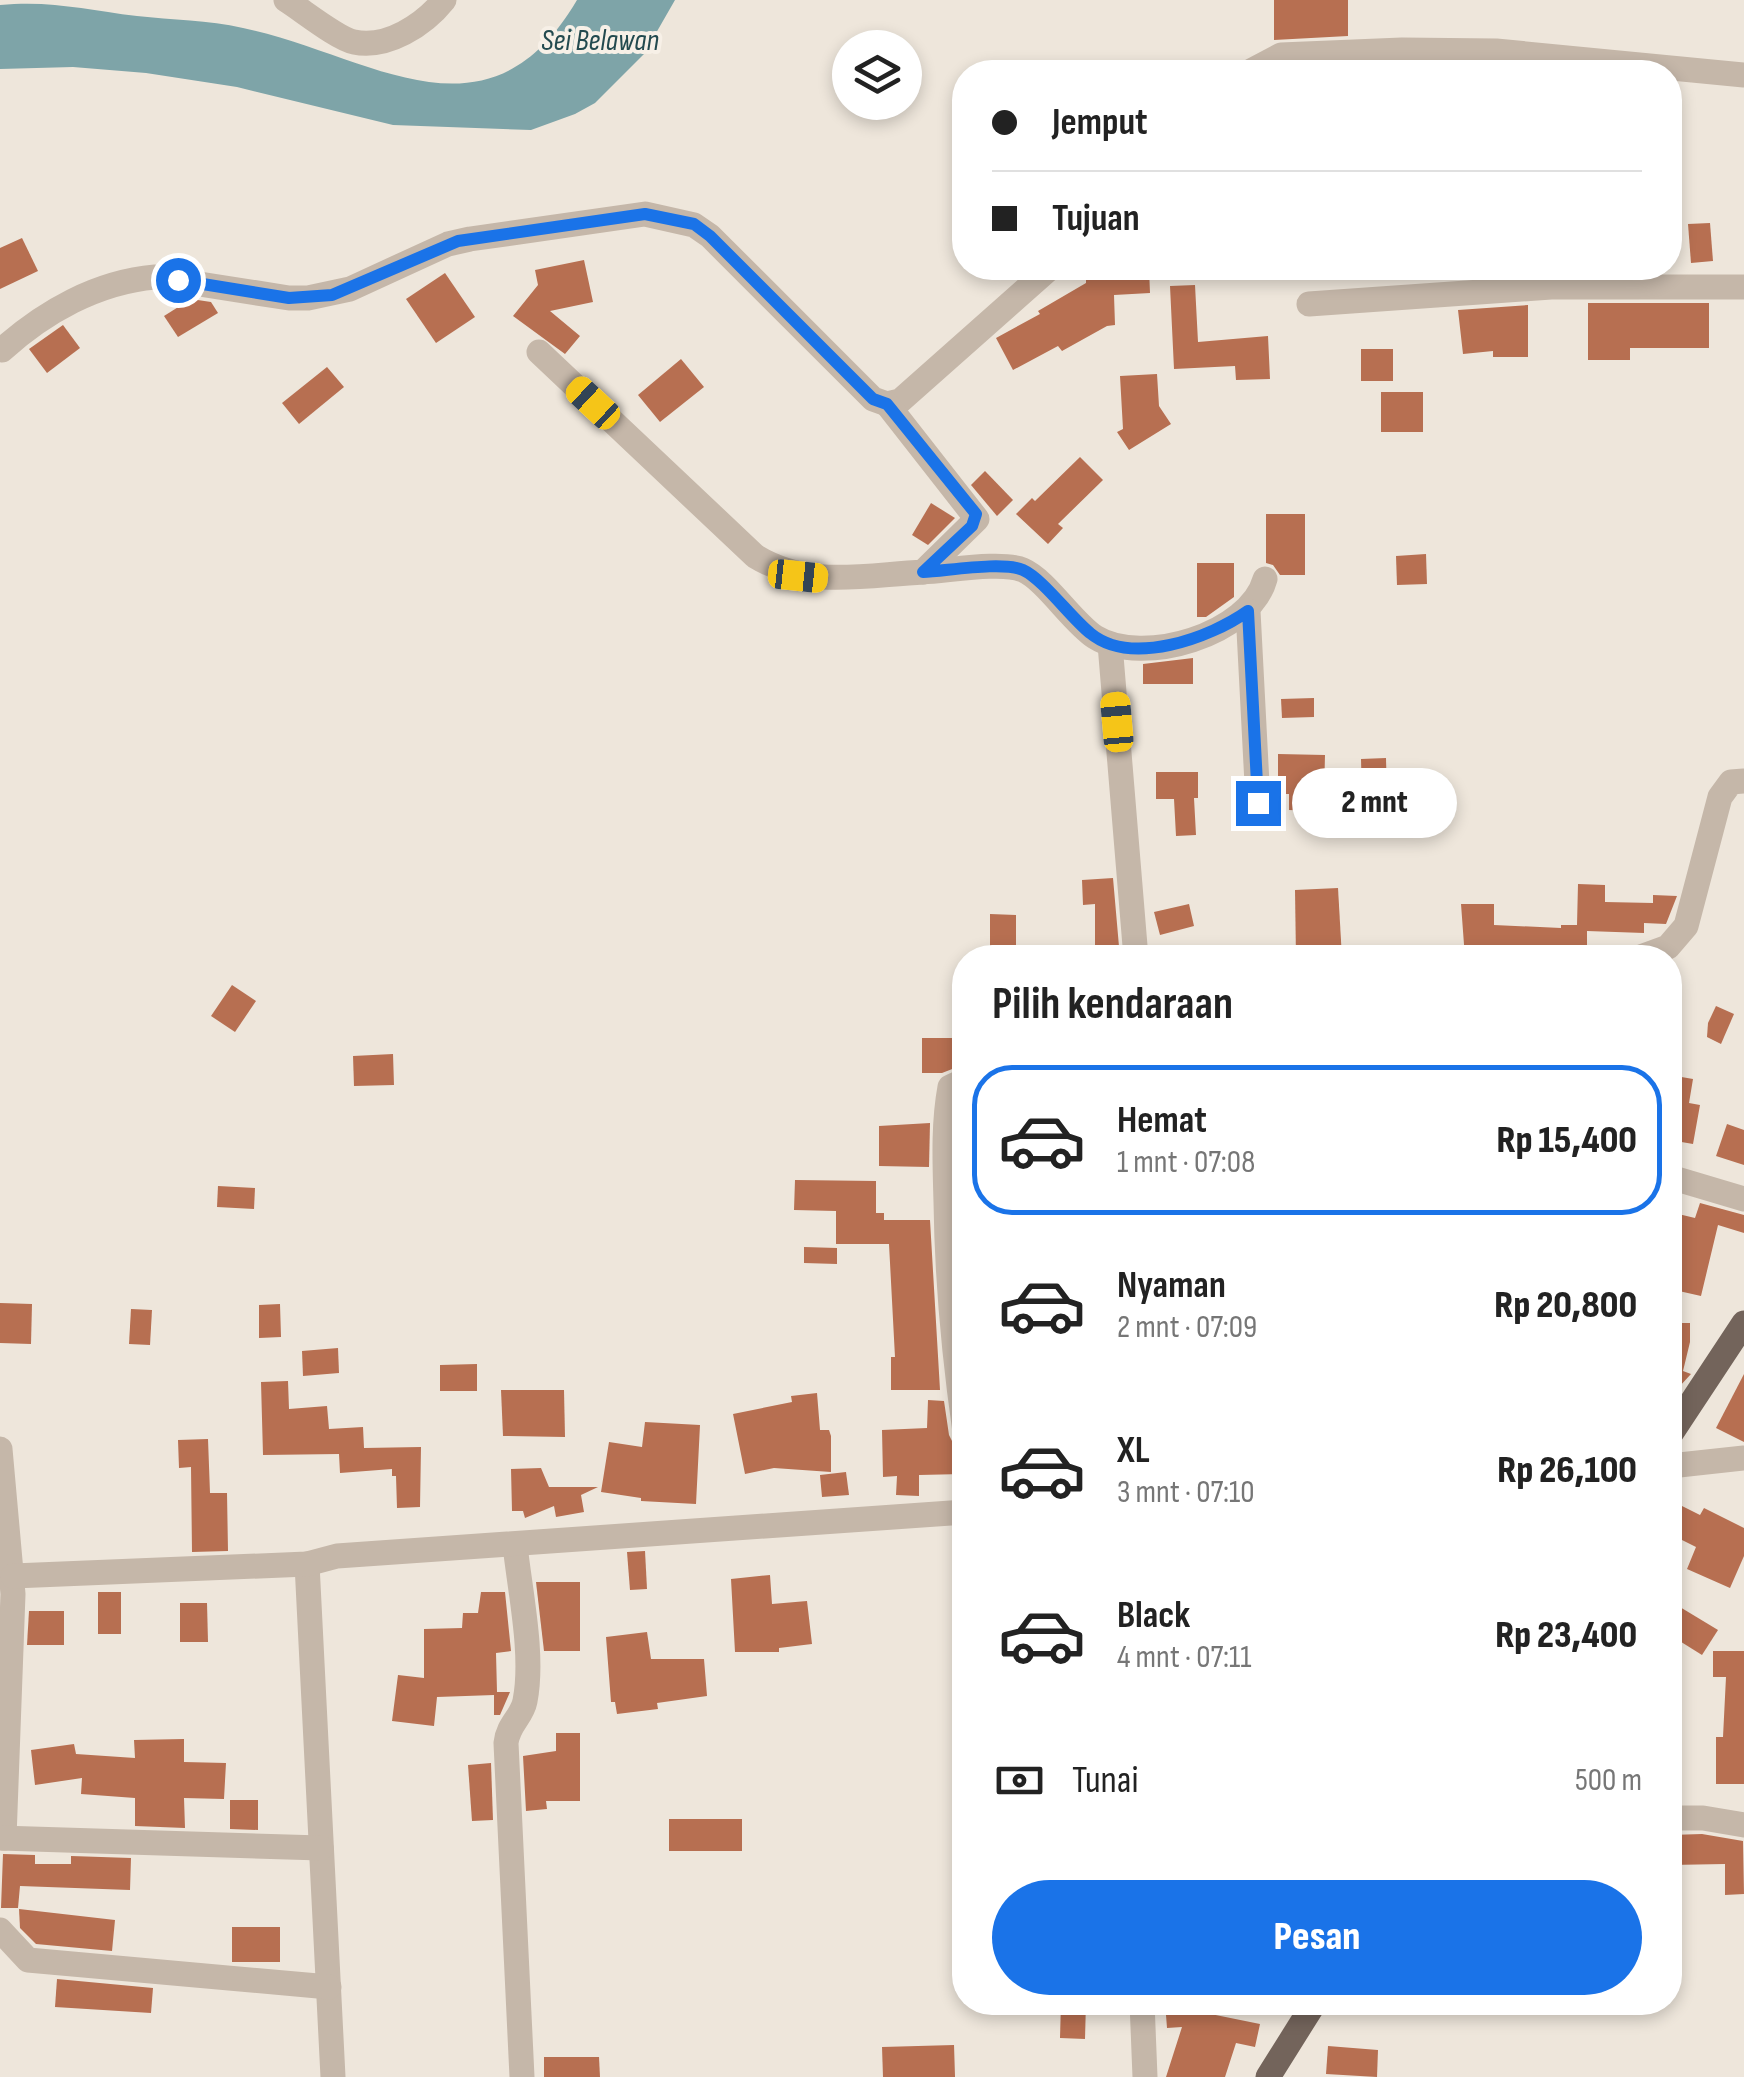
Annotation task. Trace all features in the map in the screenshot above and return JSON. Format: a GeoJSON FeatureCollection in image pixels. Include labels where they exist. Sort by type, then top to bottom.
{"type":"FeatureCollection","features":[{"type":"Feature","properties":{"kind":"main road"},"geometry":{"type":"LineString","coordinates":[[1682,1417],[1744,1322]]}},
{"type":"Feature","properties":{"kind":"main road"},"geometry":{"type":"LineString","coordinates":[[1268,2077],[1307,2015]]}},
{"type":"Feature","properties":{"kind":"street"},"geometry":{"type":"LineString","coordinates":[[286,0],[354,42],[378,42],[404,34],[444,0]]}},
{"type":"Feature","properties":{"kind":"street"},"geometry":{"type":"LineString","coordinates":[[1272,60],[1281,55],[1421,50],[1496,51],[1593,60]]}},
{"type":"Feature","properties":{"kind":"street"},"geometry":{"type":"LineString","coordinates":[[1682,68],[1744,74]]}},
{"type":"Feature","properties":{"kind":"street"},"geometry":{"type":"LineString","coordinates":[[2,350],[50,312],[78,298],[139,278],[155,276],[289,298],[332,295],[458,241],[645,214],[694,224],[873,399],[887,404],[976,514],[972,526],[923,572]]}},
{"type":"Feature","properties":{"kind":"street"},"geometry":{"type":"LineString","coordinates":[[887,404],[900,401],[1036,280]]}},
{"type":"Feature","properties":{"kind":"street"},"geometry":{"type":"LineString","coordinates":[[1309,304],[1551,287],[1744,287]]}},
{"type":"Feature","properties":{"kind":"street"},"geometry":{"type":"LineString","coordinates":[[539,352],[755,556],[798,576],[1025,570],[1091,634],[1110,644],[1149,647],[1182,644],[1234,620],[1248,611],[1265,579]]}},
{"type":"Feature","properties":{"kind":"street"},"geometry":{"type":"LineString","coordinates":[[1248,611],[1258,803]]}},
{"type":"Feature","properties":{"kind":"street"},"geometry":{"type":"LineString","coordinates":[[1110,644],[1135,945]]}},
{"type":"Feature","properties":{"kind":"street"},"geometry":{"type":"LineString","coordinates":[[1670,945],[1686,926],[1720,797],[1730,782],[1744,780]]}},
{"type":"Feature","properties":{"kind":"street"},"geometry":{"type":"LineString","coordinates":[[952,1087],[945,1150],[952,1326]]}},
{"type":"Feature","properties":{"kind":"street"},"geometry":{"type":"LineString","coordinates":[[1682,1181],[1744,1199]]}},
{"type":"Feature","properties":{"kind":"street"},"geometry":{"type":"LineString","coordinates":[[0,1449],[12,1576],[2,1838],[320,1848]]}},
{"type":"Feature","properties":{"kind":"street"},"geometry":{"type":"LineString","coordinates":[[1682,1465],[1744,1458]]}},
{"type":"Feature","properties":{"kind":"street"},"geometry":{"type":"LineString","coordinates":[[12,1576],[307,1564],[337,1556],[952,1513]]}},
{"type":"Feature","properties":{"kind":"street"},"geometry":{"type":"LineString","coordinates":[[515,1545],[528,1671],[525,1706],[508,1729],[506,1743],[522,2077]]}},
{"type":"Feature","properties":{"kind":"street"},"geometry":{"type":"LineString","coordinates":[[307,1564],[333,2077]]}},
{"type":"Feature","properties":{"kind":"street"},"geometry":{"type":"LineString","coordinates":[[1682,1818],[1744,1824]]}},
{"type":"Feature","properties":{"kind":"street"},"geometry":{"type":"LineString","coordinates":[[0,1930],[28,1960],[329,1988]]}},
{"type":"Feature","properties":{"kind":"street"},"geometry":{"type":"LineString","coordinates":[[1143,2015],[1145,2077]]}},
{"type":"Feature","properties":{"kind":"water","name":"Sei Belawan"},"geometry":{"type":"Polygon","coordinates":[[[577,0],[675,0],[644,54],[595,103],[531,130],[393,125],[237,87],[146,73],[73,67],[0,69],[0,5],[36,4],[230,25],[380,71],[424,81],[465,83],[505,73],[542,46],[577,0]]]}},
{"type":"Feature","properties":{"kind":"building"},"geometry":{"type":"Polygon","coordinates":[[[1274,0],[1348,0],[1348,36],[1274,40],[1274,0]]]}},
{"type":"Feature","properties":{"kind":"building"},"geometry":{"type":"Polygon","coordinates":[[[1710,223],[1713,261],[1691,263],[1688,224],[1710,223]]]}},
{"type":"Feature","properties":{"kind":"building"},"geometry":{"type":"Polygon","coordinates":[[[22,238],[38,271],[0,289],[0,248],[22,238]]]}},
{"type":"Feature","properties":{"kind":"building"},"geometry":{"type":"Polygon","coordinates":[[[584,260],[593,302],[550,311],[580,336],[565,354],[513,316],[538,285],[535,270],[584,260]]]}},
{"type":"Feature","properties":{"kind":"building"},"geometry":{"type":"Polygon","coordinates":[[[445,273],[475,317],[436,343],[406,299],[445,273]]]}},
{"type":"Feature","properties":{"kind":"building"},"geometry":{"type":"Polygon","coordinates":[[[1149,280],[1150,293],[1114,295],[1115,325],[1062,351],[1058,346],[1013,370],[996,338],[1086,283],[1149,280]]]}},
{"type":"Feature","properties":{"kind":"building"},"geometry":{"type":"Polygon","coordinates":[[[1195,285],[1198,342],[1268,336],[1270,379],[1236,380],[1235,366],[1174,369],[1170,286],[1195,285]]]}},
{"type":"Feature","properties":{"kind":"building"},"geometry":{"type":"Polygon","coordinates":[[[191,299],[211,302],[218,313],[178,337],[164,316],[191,299]]]}},
{"type":"Feature","properties":{"kind":"building"},"geometry":{"type":"Polygon","coordinates":[[[1588,303],[1709,303],[1709,348],[1630,348],[1630,360],[1588,360],[1588,303]]]}},
{"type":"Feature","properties":{"kind":"building"},"geometry":{"type":"Polygon","coordinates":[[[1528,305],[1528,357],[1493,357],[1493,351],[1463,354],[1458,310],[1528,305]]]}},
{"type":"Feature","properties":{"kind":"building"},"geometry":{"type":"Polygon","coordinates":[[[63,325],[80,348],[47,373],[29,349],[63,325]]]}},
{"type":"Feature","properties":{"kind":"building"},"geometry":{"type":"Polygon","coordinates":[[[1361,349],[1393,349],[1393,381],[1361,381],[1361,349]]]}},
{"type":"Feature","properties":{"kind":"building"},"geometry":{"type":"Polygon","coordinates":[[[681,359],[704,387],[660,422],[638,395],[681,359]]]}},
{"type":"Feature","properties":{"kind":"building"},"geometry":{"type":"Polygon","coordinates":[[[327,367],[344,387],[299,424],[282,403],[327,367]]]}},
{"type":"Feature","properties":{"kind":"building"},"geometry":{"type":"Polygon","coordinates":[[[1157,374],[1159,406],[1171,424],[1129,450],[1117,432],[1123,429],[1120,376],[1157,374]]]}},
{"type":"Feature","properties":{"kind":"building"},"geometry":{"type":"Polygon","coordinates":[[[1381,392],[1423,392],[1423,432],[1381,432],[1381,392]]]}},
{"type":"Feature","properties":{"kind":"building"},"geometry":{"type":"Polygon","coordinates":[[[1080,457],[1103,480],[1058,524],[1063,528],[1048,544],[1016,514],[1080,457]]]}},
{"type":"Feature","properties":{"kind":"building"},"geometry":{"type":"Polygon","coordinates":[[[985,471],[1013,500],[997,516],[971,485],[985,471]]]}},
{"type":"Feature","properties":{"kind":"building"},"geometry":{"type":"Polygon","coordinates":[[[931,503],[955,518],[928,545],[912,535],[931,503]]]}},
{"type":"Feature","properties":{"kind":"building"},"geometry":{"type":"Polygon","coordinates":[[[1266,514],[1305,514],[1305,575],[1280,575],[1273,565],[1266,563],[1266,514]]]}},
{"type":"Feature","properties":{"kind":"building"},"geometry":{"type":"Polygon","coordinates":[[[1426,554],[1427,584],[1397,585],[1396,556],[1426,554]]]}},
{"type":"Feature","properties":{"kind":"building"},"geometry":{"type":"Polygon","coordinates":[[[1197,563],[1234,563],[1234,597],[1206,617],[1197,617],[1197,563]]]}},
{"type":"Feature","properties":{"kind":"building"},"geometry":{"type":"Polygon","coordinates":[[[1193,658],[1193,684],[1143,684],[1143,664],[1193,658]]]}},
{"type":"Feature","properties":{"kind":"building"},"geometry":{"type":"Polygon","coordinates":[[[1314,698],[1314,717],[1282,718],[1281,699],[1314,698]]]}},
{"type":"Feature","properties":{"kind":"building"},"geometry":{"type":"Polygon","coordinates":[[[1278,754],[1325,755],[1324,795],[1311,795],[1311,811],[1289,810],[1289,794],[1278,794],[1278,754]]]}},
{"type":"Feature","properties":{"kind":"building"},"geometry":{"type":"Polygon","coordinates":[[[1386,758],[1387,798],[1362,799],[1361,759],[1386,758]]]}},
{"type":"Feature","properties":{"kind":"building"},"geometry":{"type":"Polygon","coordinates":[[[1156,772],[1198,772],[1198,798],[1194,798],[1196,835],[1176,836],[1174,799],[1156,799],[1156,772]]]}},
{"type":"Feature","properties":{"kind":"building"},"geometry":{"type":"Polygon","coordinates":[[[1113,878],[1119,945],[1095,945],[1095,904],[1083,905],[1082,880],[1113,878]]]}},
{"type":"Feature","properties":{"kind":"building"},"geometry":{"type":"Polygon","coordinates":[[[1578,884],[1605,885],[1605,902],[1653,903],[1653,895],[1677,896],[1666,924],[1644,923],[1644,933],[1587,931],[1587,945],[1464,945],[1461,904],[1494,904],[1494,925],[1577,925],[1578,884]]]}},
{"type":"Feature","properties":{"kind":"building"},"geometry":{"type":"Polygon","coordinates":[[[1338,888],[1341,945],[1296,945],[1295,890],[1338,888]]]}},
{"type":"Feature","properties":{"kind":"building"},"geometry":{"type":"Polygon","coordinates":[[[1189,904],[1194,926],[1160,935],[1154,912],[1189,904]]]}},
{"type":"Feature","properties":{"kind":"building"},"geometry":{"type":"Polygon","coordinates":[[[990,914],[1016,915],[1016,945],[990,945],[990,914]]]}},
{"type":"Feature","properties":{"kind":"building"},"geometry":{"type":"Polygon","coordinates":[[[232,985],[256,1001],[235,1032],[211,1016],[232,985]]]}},
{"type":"Feature","properties":{"kind":"building"},"geometry":{"type":"Polygon","coordinates":[[[1716,1006],[1734,1014],[1721,1044],[1707,1037],[1716,1006]]]}},
{"type":"Feature","properties":{"kind":"building"},"geometry":{"type":"Polygon","coordinates":[[[922,1038],[952,1038],[952,1069],[922,1073],[922,1038]]]}},
{"type":"Feature","properties":{"kind":"building"},"geometry":{"type":"Polygon","coordinates":[[[393,1054],[394,1085],[354,1086],[353,1056],[393,1054]]]}},
{"type":"Feature","properties":{"kind":"building"},"geometry":{"type":"Polygon","coordinates":[[[1682,1077],[1693,1079],[1689,1103],[1700,1105],[1693,1144],[1682,1142],[1682,1077]]]}},
{"type":"Feature","properties":{"kind":"building"},"geometry":{"type":"Polygon","coordinates":[[[930,1123],[929,1167],[879,1166],[879,1126],[930,1123]]]}},
{"type":"Feature","properties":{"kind":"building"},"geometry":{"type":"Polygon","coordinates":[[[1727,1124],[1744,1130],[1744,1165],[1716,1156],[1727,1124]]]}},
{"type":"Feature","properties":{"kind":"building"},"geometry":{"type":"Polygon","coordinates":[[[795,1180],[876,1181],[876,1213],[884,1213],[884,1220],[930,1220],[940,1390],[891,1390],[891,1357],[895,1357],[889,1244],[836,1244],[836,1211],[794,1210],[795,1180]]]}},
{"type":"Feature","properties":{"kind":"building"},"geometry":{"type":"Polygon","coordinates":[[[218,1186],[255,1188],[254,1209],[217,1207],[218,1186]]]}},
{"type":"Feature","properties":{"kind":"building"},"geometry":{"type":"Polygon","coordinates":[[[1700,1203],[1744,1215],[1744,1233],[1718,1225],[1701,1296],[1682,1292],[1682,1215],[1695,1218],[1700,1203]]]}},
{"type":"Feature","properties":{"kind":"building"},"geometry":{"type":"Polygon","coordinates":[[[804,1247],[837,1248],[837,1264],[804,1263],[804,1247]]]}},
{"type":"Feature","properties":{"kind":"building"},"geometry":{"type":"Polygon","coordinates":[[[0,1303],[32,1304],[31,1344],[0,1343],[0,1303]]]}},
{"type":"Feature","properties":{"kind":"building"},"geometry":{"type":"Polygon","coordinates":[[[280,1304],[281,1337],[259,1338],[259,1305],[280,1304]]]}},
{"type":"Feature","properties":{"kind":"building"},"geometry":{"type":"Polygon","coordinates":[[[131,1309],[152,1310],[150,1345],[129,1344],[131,1309]]]}},
{"type":"Feature","properties":{"kind":"building"},"geometry":{"type":"Polygon","coordinates":[[[1682,1323],[1690,1323],[1683,1371],[1691,1374],[1682,1384],[1682,1323]]]}},
{"type":"Feature","properties":{"kind":"building"},"geometry":{"type":"Polygon","coordinates":[[[338,1348],[339,1373],[303,1376],[302,1351],[338,1348]]]}},
{"type":"Feature","properties":{"kind":"building"},"geometry":{"type":"Polygon","coordinates":[[[477,1364],[477,1391],[440,1391],[440,1365],[477,1364]]]}},
{"type":"Feature","properties":{"kind":"building"},"geometry":{"type":"Polygon","coordinates":[[[1744,1374],[1744,1442],[1716,1428],[1744,1374]]]}},
{"type":"Feature","properties":{"kind":"building"},"geometry":{"type":"Polygon","coordinates":[[[288,1381],[289,1409],[327,1406],[329,1429],[363,1427],[364,1448],[421,1447],[420,1507],[397,1508],[396,1476],[392,1476],[392,1469],[340,1473],[339,1454],[263,1455],[261,1382],[288,1381]]]}},
{"type":"Feature","properties":{"kind":"building"},"geometry":{"type":"Polygon","coordinates":[[[501,1390],[564,1390],[565,1437],[503,1436],[501,1390]]]}},
{"type":"Feature","properties":{"kind":"building"},"geometry":{"type":"Polygon","coordinates":[[[817,1393],[820,1430],[829,1430],[831,1436],[831,1472],[774,1468],[745,1474],[733,1414],[792,1402],[791,1396],[817,1393]]]}},
{"type":"Feature","properties":{"kind":"building"},"geometry":{"type":"Polygon","coordinates":[[[928,1400],[944,1401],[952,1441],[952,1474],[919,1475],[919,1496],[896,1495],[897,1476],[883,1477],[882,1430],[927,1428],[928,1400]]]}},
{"type":"Feature","properties":{"kind":"building"},"geometry":{"type":"Polygon","coordinates":[[[645,1422],[700,1425],[696,1504],[641,1501],[601,1492],[609,1442],[642,1447],[645,1422]]]}},
{"type":"Feature","properties":{"kind":"building"},"geometry":{"type":"Polygon","coordinates":[[[208,1439],[210,1493],[227,1493],[228,1551],[192,1552],[191,1467],[179,1468],[178,1440],[208,1439]]]}},
{"type":"Feature","properties":{"kind":"building"},"geometry":{"type":"Polygon","coordinates":[[[541,1468],[549,1487],[598,1487],[581,1495],[584,1512],[556,1517],[554,1506],[525,1518],[523,1511],[512,1511],[511,1469],[541,1468]]]}},
{"type":"Feature","properties":{"kind":"building"},"geometry":{"type":"Polygon","coordinates":[[[846,1472],[849,1495],[822,1497],[820,1475],[846,1472]]]}},
{"type":"Feature","properties":{"kind":"building"},"geometry":{"type":"Polygon","coordinates":[[[1682,1506],[1700,1515],[1704,1508],[1744,1528],[1744,1556],[1730,1588],[1687,1569],[1696,1547],[1682,1540],[1682,1506]]]}},
{"type":"Feature","properties":{"kind":"building"},"geometry":{"type":"Polygon","coordinates":[[[645,1551],[647,1589],[630,1590],[627,1552],[645,1551]]]}},
{"type":"Feature","properties":{"kind":"building"},"geometry":{"type":"Polygon","coordinates":[[[770,1575],[772,1604],[807,1601],[812,1644],[779,1648],[779,1652],[735,1652],[731,1579],[770,1575]]]}},
{"type":"Feature","properties":{"kind":"building"},"geometry":{"type":"Polygon","coordinates":[[[536,1582],[580,1582],[580,1651],[544,1651],[536,1582]]]}},
{"type":"Feature","properties":{"kind":"building"},"geometry":{"type":"Polygon","coordinates":[[[98,1592],[121,1592],[121,1634],[98,1634],[98,1592]]]}},
{"type":"Feature","properties":{"kind":"building"},"geometry":{"type":"Polygon","coordinates":[[[481,1592],[505,1592],[511,1651],[496,1653],[497,1692],[510,1692],[500,1715],[494,1715],[494,1695],[437,1697],[434,1726],[392,1721],[398,1675],[424,1678],[424,1629],[462,1628],[463,1613],[478,1613],[481,1592]]]}},
{"type":"Feature","properties":{"kind":"building"},"geometry":{"type":"Polygon","coordinates":[[[180,1603],[207,1603],[208,1642],[180,1642],[180,1603]]]}},
{"type":"Feature","properties":{"kind":"building"},"geometry":{"type":"Polygon","coordinates":[[[1682,1608],[1718,1630],[1702,1655],[1682,1642],[1682,1608]]]}},
{"type":"Feature","properties":{"kind":"building"},"geometry":{"type":"Polygon","coordinates":[[[29,1611],[64,1611],[64,1645],[27,1645],[29,1611]]]}},
{"type":"Feature","properties":{"kind":"building"},"geometry":{"type":"Polygon","coordinates":[[[647,1632],[651,1659],[704,1659],[707,1696],[657,1703],[658,1709],[617,1714],[615,1702],[611,1702],[606,1637],[647,1632]]]}},
{"type":"Feature","properties":{"kind":"building"},"geometry":{"type":"Polygon","coordinates":[[[1713,1651],[1744,1651],[1744,1784],[1716,1784],[1716,1737],[1723,1737],[1726,1677],[1713,1677],[1713,1651]]]}},
{"type":"Feature","properties":{"kind":"building"},"geometry":{"type":"Polygon","coordinates":[[[556,1733],[580,1733],[580,1801],[546,1801],[547,1809],[526,1811],[523,1756],[556,1751],[556,1733]]]}},
{"type":"Feature","properties":{"kind":"building"},"geometry":{"type":"Polygon","coordinates":[[[184,1739],[184,1762],[226,1763],[224,1799],[184,1798],[185,1828],[135,1826],[135,1798],[81,1794],[82,1778],[35,1785],[31,1750],[74,1744],[76,1754],[135,1758],[134,1740],[184,1739]]]}},
{"type":"Feature","properties":{"kind":"building"},"geometry":{"type":"Polygon","coordinates":[[[491,1763],[493,1820],[472,1821],[468,1765],[491,1763]]]}},
{"type":"Feature","properties":{"kind":"building"},"geometry":{"type":"Polygon","coordinates":[[[230,1800],[258,1800],[258,1830],[230,1829],[230,1800]]]}},
{"type":"Feature","properties":{"kind":"building"},"geometry":{"type":"Polygon","coordinates":[[[669,1819],[742,1819],[742,1851],[669,1851],[669,1819]]]}},
{"type":"Feature","properties":{"kind":"building"},"geometry":{"type":"Polygon","coordinates":[[[1682,1835],[1743,1841],[1744,1894],[1725,1895],[1725,1864],[1682,1865],[1682,1835]]]}},
{"type":"Feature","properties":{"kind":"building"},"geometry":{"type":"Polygon","coordinates":[[[3,1854],[35,1855],[35,1864],[71,1864],[71,1856],[131,1858],[130,1890],[20,1886],[18,1908],[1,1908],[3,1854]]]}},
{"type":"Feature","properties":{"kind":"building"},"geometry":{"type":"Polygon","coordinates":[[[19,1909],[115,1920],[112,1951],[36,1944],[20,1928],[19,1909]]]}},
{"type":"Feature","properties":{"kind":"building"},"geometry":{"type":"Polygon","coordinates":[[[232,1927],[280,1927],[280,1962],[232,1962],[232,1927]]]}},
{"type":"Feature","properties":{"kind":"building"},"geometry":{"type":"Polygon","coordinates":[[[57,1979],[153,1988],[151,2013],[55,2007],[57,1979]]]}},
{"type":"Feature","properties":{"kind":"building"},"geometry":{"type":"Polygon","coordinates":[[[1061,2015],[1086,2015],[1085,2039],[1060,2038],[1061,2015]]]}},
{"type":"Feature","properties":{"kind":"building"},"geometry":{"type":"Polygon","coordinates":[[[1166,2015],[1216,2015],[1260,2024],[1255,2047],[1236,2043],[1225,2077],[1166,2077],[1182,2027],[1167,2028],[1166,2015]]]}},
{"type":"Feature","properties":{"kind":"building"},"geometry":{"type":"Polygon","coordinates":[[[954,2045],[955,2077],[883,2077],[882,2047],[954,2045]]]}},
{"type":"Feature","properties":{"kind":"building"},"geometry":{"type":"Polygon","coordinates":[[[1328,2046],[1378,2050],[1377,2077],[1326,2074],[1328,2046]]]}},
{"type":"Feature","properties":{"kind":"building"},"geometry":{"type":"Polygon","coordinates":[[[544,2057],[599,2057],[600,2077],[544,2077],[544,2057]]]}},
{"type":"Feature","properties":{"kind":"route"},"geometry":{"type":"LineString","coordinates":[[178,280],[308,298],[350,289],[458,241],[645,214],[694,224],[873,399],[887,404],[976,514],[972,526],[923,572],[1025,570],[1091,634],[1121,646],[1182,644],[1248,611],[1258,803]]}}]}
